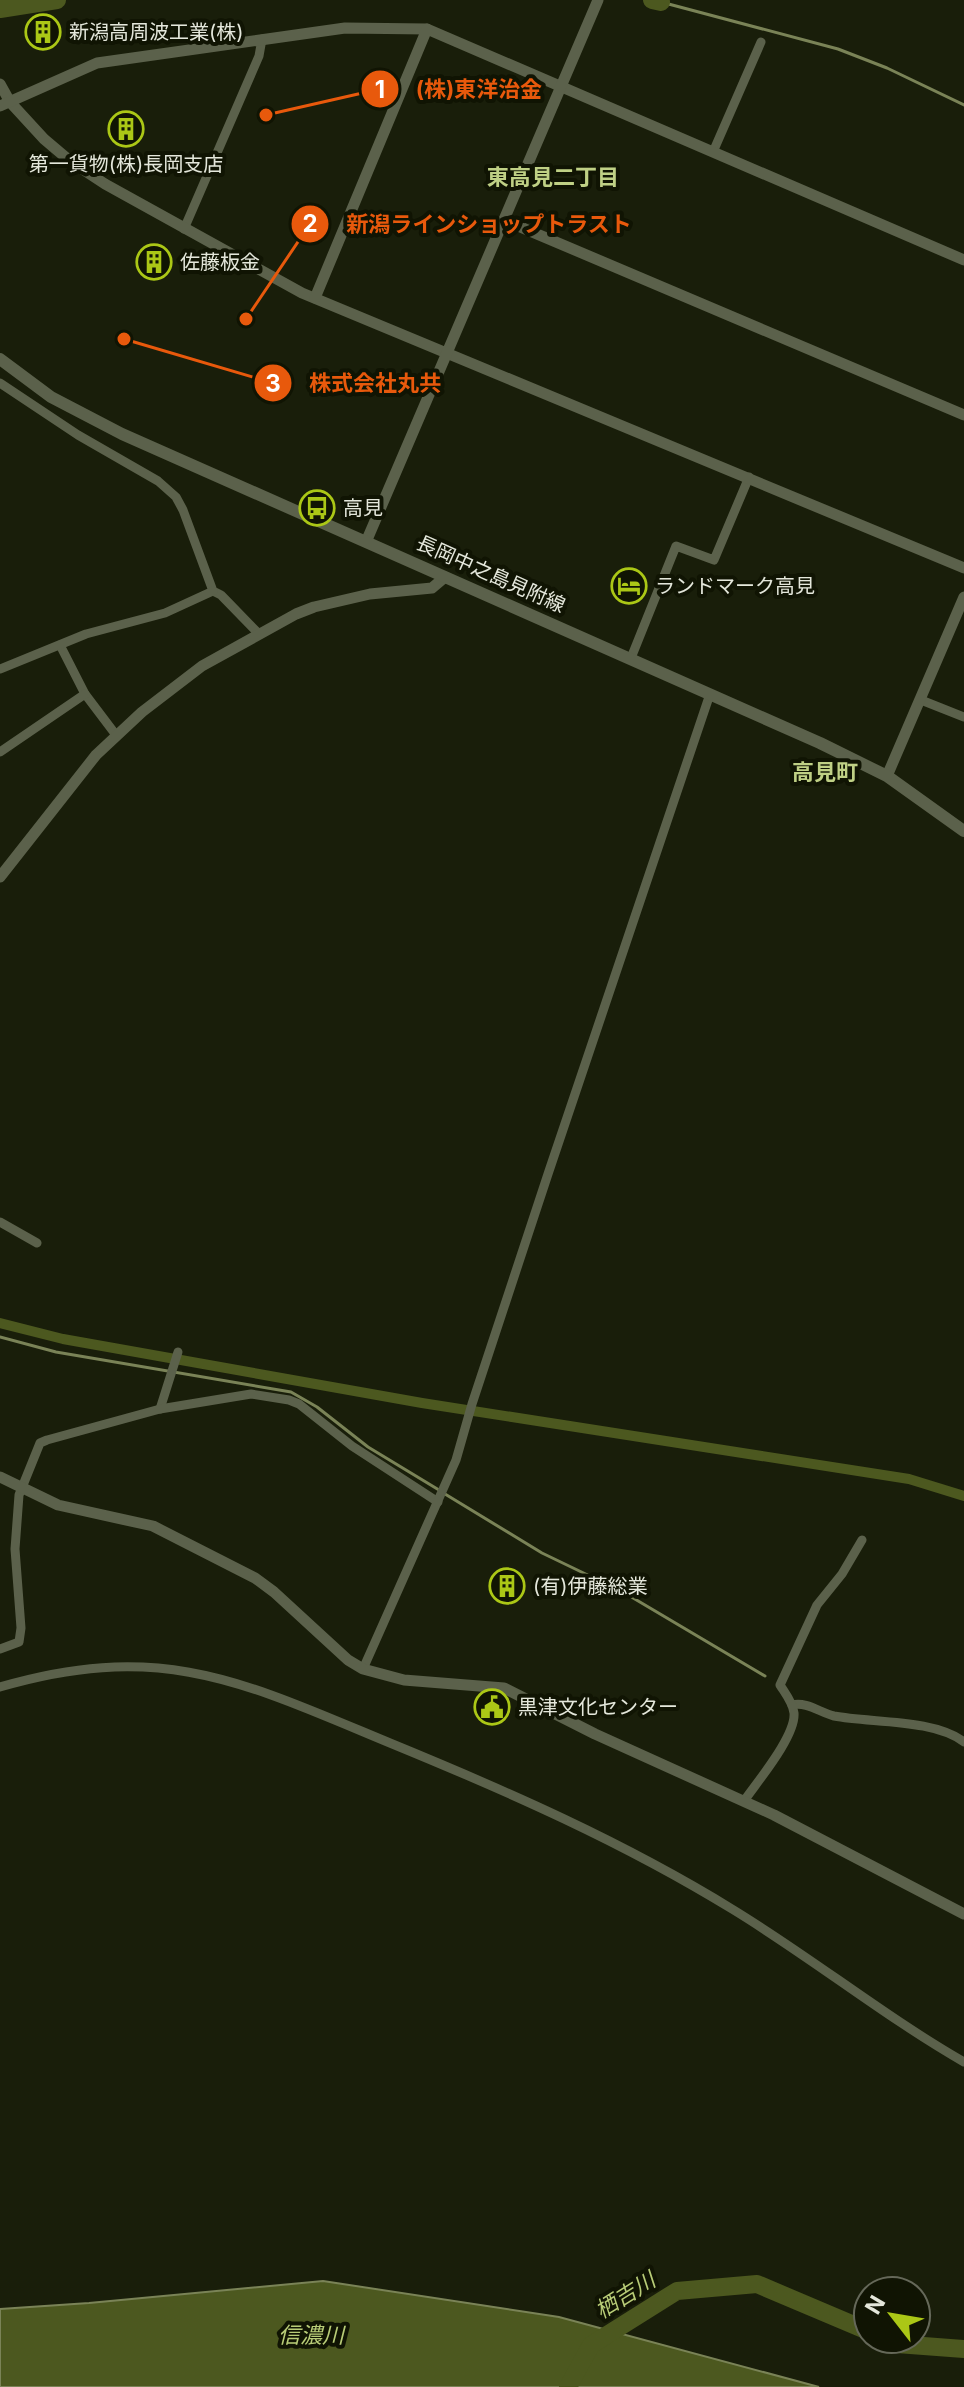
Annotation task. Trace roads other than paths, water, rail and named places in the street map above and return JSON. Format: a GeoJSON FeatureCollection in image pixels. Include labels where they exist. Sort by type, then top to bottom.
{"type":"FeatureCollection","features":[{"type":"Feature","properties":{"kind":"main road","name":"長岡中之島見附線"},"geometry":{"type":"LineString","coordinates":[[0,359],[29,382],[77,412],[631,658],[887,776],[964,831]]}},
{"type":"Feature","properties":{"kind":"street"},"geometry":{"type":"LineString","coordinates":[[366,542],[598,0]]}},
{"type":"Feature","properties":{"kind":"street"},"geometry":{"type":"LineString","coordinates":[[5,104],[97,63],[345,28],[427,29],[964,260]]}},
{"type":"Feature","properties":{"kind":"street"},"geometry":{"type":"LineString","coordinates":[[315,298],[427,29]]}},
{"type":"Feature","properties":{"kind":"street"},"geometry":{"type":"LineString","coordinates":[[184,229],[259,56],[262,39]]}},
{"type":"Feature","properties":{"kind":"street"},"geometry":{"type":"LineString","coordinates":[[713,152],[761,42]]}},
{"type":"Feature","properties":{"kind":"street"},"geometry":{"type":"LineString","coordinates":[[0,84],[5,104],[70,161],[184,229],[315,298],[964,568]]}},
{"type":"Feature","properties":{"kind":"street"},"geometry":{"type":"LineString","coordinates":[[504,220],[964,415]]}},
{"type":"Feature","properties":{"kind":"street"},"geometry":{"type":"LineString","coordinates":[[0,383],[78,435],[158,481],[176,497],[213,591],[221,595],[259,634]]}},
{"type":"Feature","properties":{"kind":"street"},"geometry":{"type":"LineString","coordinates":[[631,658],[676,546],[714,560],[749,477]]}},
{"type":"Feature","properties":{"kind":"street"},"geometry":{"type":"LineString","coordinates":[[0,877],[82,770],[116,735],[190,675],[296,614],[332,601],[432,588],[445,577]]}},
{"type":"Feature","properties":{"kind":"street"},"geometry":{"type":"LineString","coordinates":[[0,669],[86,634],[165,613],[213,591]]}},
{"type":"Feature","properties":{"kind":"street"},"geometry":{"type":"LineString","coordinates":[[887,776],[964,597]]}},
{"type":"Feature","properties":{"kind":"street"},"geometry":{"type":"LineString","coordinates":[[60,645],[85,694],[116,735]]}},
{"type":"Feature","properties":{"kind":"street"},"geometry":{"type":"LineString","coordinates":[[0,752],[85,694]]}},
{"type":"Feature","properties":{"kind":"street"},"geometry":{"type":"LineString","coordinates":[[363,1669],[456,1460],[548,1174],[710,694]]}},
{"type":"Feature","properties":{"kind":"street"},"geometry":{"type":"LineString","coordinates":[[921,700],[964,717]]}},
{"type":"Feature","properties":{"kind":"street"},"geometry":{"type":"LineString","coordinates":[[0,1222],[37,1243]]}},
{"type":"Feature","properties":{"kind":"street"},"geometry":{"type":"LineString","coordinates":[[160,1409],[178,1352]]}},
{"type":"Feature","properties":{"kind":"street"},"geometry":{"type":"LineString","coordinates":[[0,1649],[19,1642],[21,1628],[15,1549],[21,1488],[40,1443],[160,1409],[251,1394],[289,1400],[438,1502]]}},
{"type":"Feature","properties":{"kind":"street"},"geometry":{"type":"LineString","coordinates":[[0,1477],[58,1505],[153,1526],[255,1578],[348,1660],[363,1669],[404,1680],[504,1688],[606,1740],[744,1801],[964,1914]]}},
{"type":"Feature","properties":{"kind":"street"},"geometry":{"type":"LineString","coordinates":[[744,1801],[784,1741],[793,1721],[792,1705],[780,1685],[817,1605],[842,1574],[862,1540]]}},
{"type":"Feature","properties":{"kind":"street"},"geometry":{"type":"LineString","coordinates":[[0,1687],[74,1669],[144,1666],[205,1673],[278,1697],[556,1813],[634,1853],[733,1909],[902,2024],[964,2062]]}},
{"type":"Feature","properties":{"kind":"street"},"geometry":{"type":"LineString","coordinates":[[792,1705],[798,1703],[831,1715],[946,1730],[964,1742]]}},
{"type":"Feature","properties":{"kind":"water","name":"信濃川"},"geometry":{"type":"Polygon","coordinates":[[[323,2281],[559,2317],[819,2387],[0,2387],[0,2309],[323,2281]]]}},
{"type":"Feature","properties":{"kind":"waterway"},"geometry":{"type":"LineString","coordinates":[[0,9],[57,0]]}},
{"type":"Feature","properties":{"kind":"waterway"},"geometry":{"type":"LineString","coordinates":[[652,0],[661,2]]}},
{"type":"Feature","properties":{"kind":"waterway"},"geometry":{"type":"LineString","coordinates":[[661,2],[838,49],[887,68],[964,105]]}},
{"type":"Feature","properties":{"kind":"waterway"},"geometry":{"type":"LineString","coordinates":[[0,1323],[63,1339],[422,1403],[909,1479],[964,1496]]}},
{"type":"Feature","properties":{"kind":"waterway"},"geometry":{"type":"LineString","coordinates":[[0,1337],[56,1352],[291,1392],[317,1407],[368,1447],[439,1490]]}},
{"type":"Feature","properties":{"kind":"waterway"},"geometry":{"type":"LineString","coordinates":[[445,1494],[542,1553],[623,1592],[765,1676]]}},
{"type":"Feature","properties":{"kind":"waterway","name":"栖吉川"},"geometry":{"type":"LineString","coordinates":[[568,2387],[591,2345],[677,2291],[757,2284],[852,2324]]}},
{"type":"Feature","properties":{"kind":"waterway","name":"栖吉川"},"geometry":{"type":"LineString","coordinates":[[932,2347],[964,2349]]}},
{"type":"Feature","properties":{"kind":"place","name":"新潟高周波工業(株)"},"geometry":{"type":"Point","coordinates":[43,32]}},
{"type":"Feature","properties":{"kind":"place","name":"(株)東洋治金"},"geometry":{"type":"Point","coordinates":[266,115]}},
{"type":"Feature","properties":{"kind":"place","name":"第一貨物(株)長岡支店"},"geometry":{"type":"Point","coordinates":[126,129]}},
{"type":"Feature","properties":{"kind":"place","name":"佐藤板金"},"geometry":{"type":"Point","coordinates":[154,262]}},
{"type":"Feature","properties":{"kind":"place","name":"新潟ラインショップトラスト"},"geometry":{"type":"Point","coordinates":[246,319]}},
{"type":"Feature","properties":{"kind":"place","name":"株式会社丸共"},"geometry":{"type":"Point","coordinates":[124,339]}},
{"type":"Feature","properties":{"kind":"place","name":"高見"},"geometry":{"type":"Point","coordinates":[317,508]}},
{"type":"Feature","properties":{"kind":"place","name":"ランドマーク高見"},"geometry":{"type":"Point","coordinates":[629,586]}},
{"type":"Feature","properties":{"kind":"place","name":"(有)伊藤総業"},"geometry":{"type":"Point","coordinates":[507,1586]}},
{"type":"Feature","properties":{"kind":"place","name":"黒津文化センター"},"geometry":{"type":"Point","coordinates":[492,1707]}},
{"type":"Feature","properties":{"kind":"district","name":"東高見二丁目"},"geometry":{"type":"Point","coordinates":[553,177]}},
{"type":"Feature","properties":{"kind":"district","name":"高見町"},"geometry":{"type":"Point","coordinates":[825,772]}}]}
